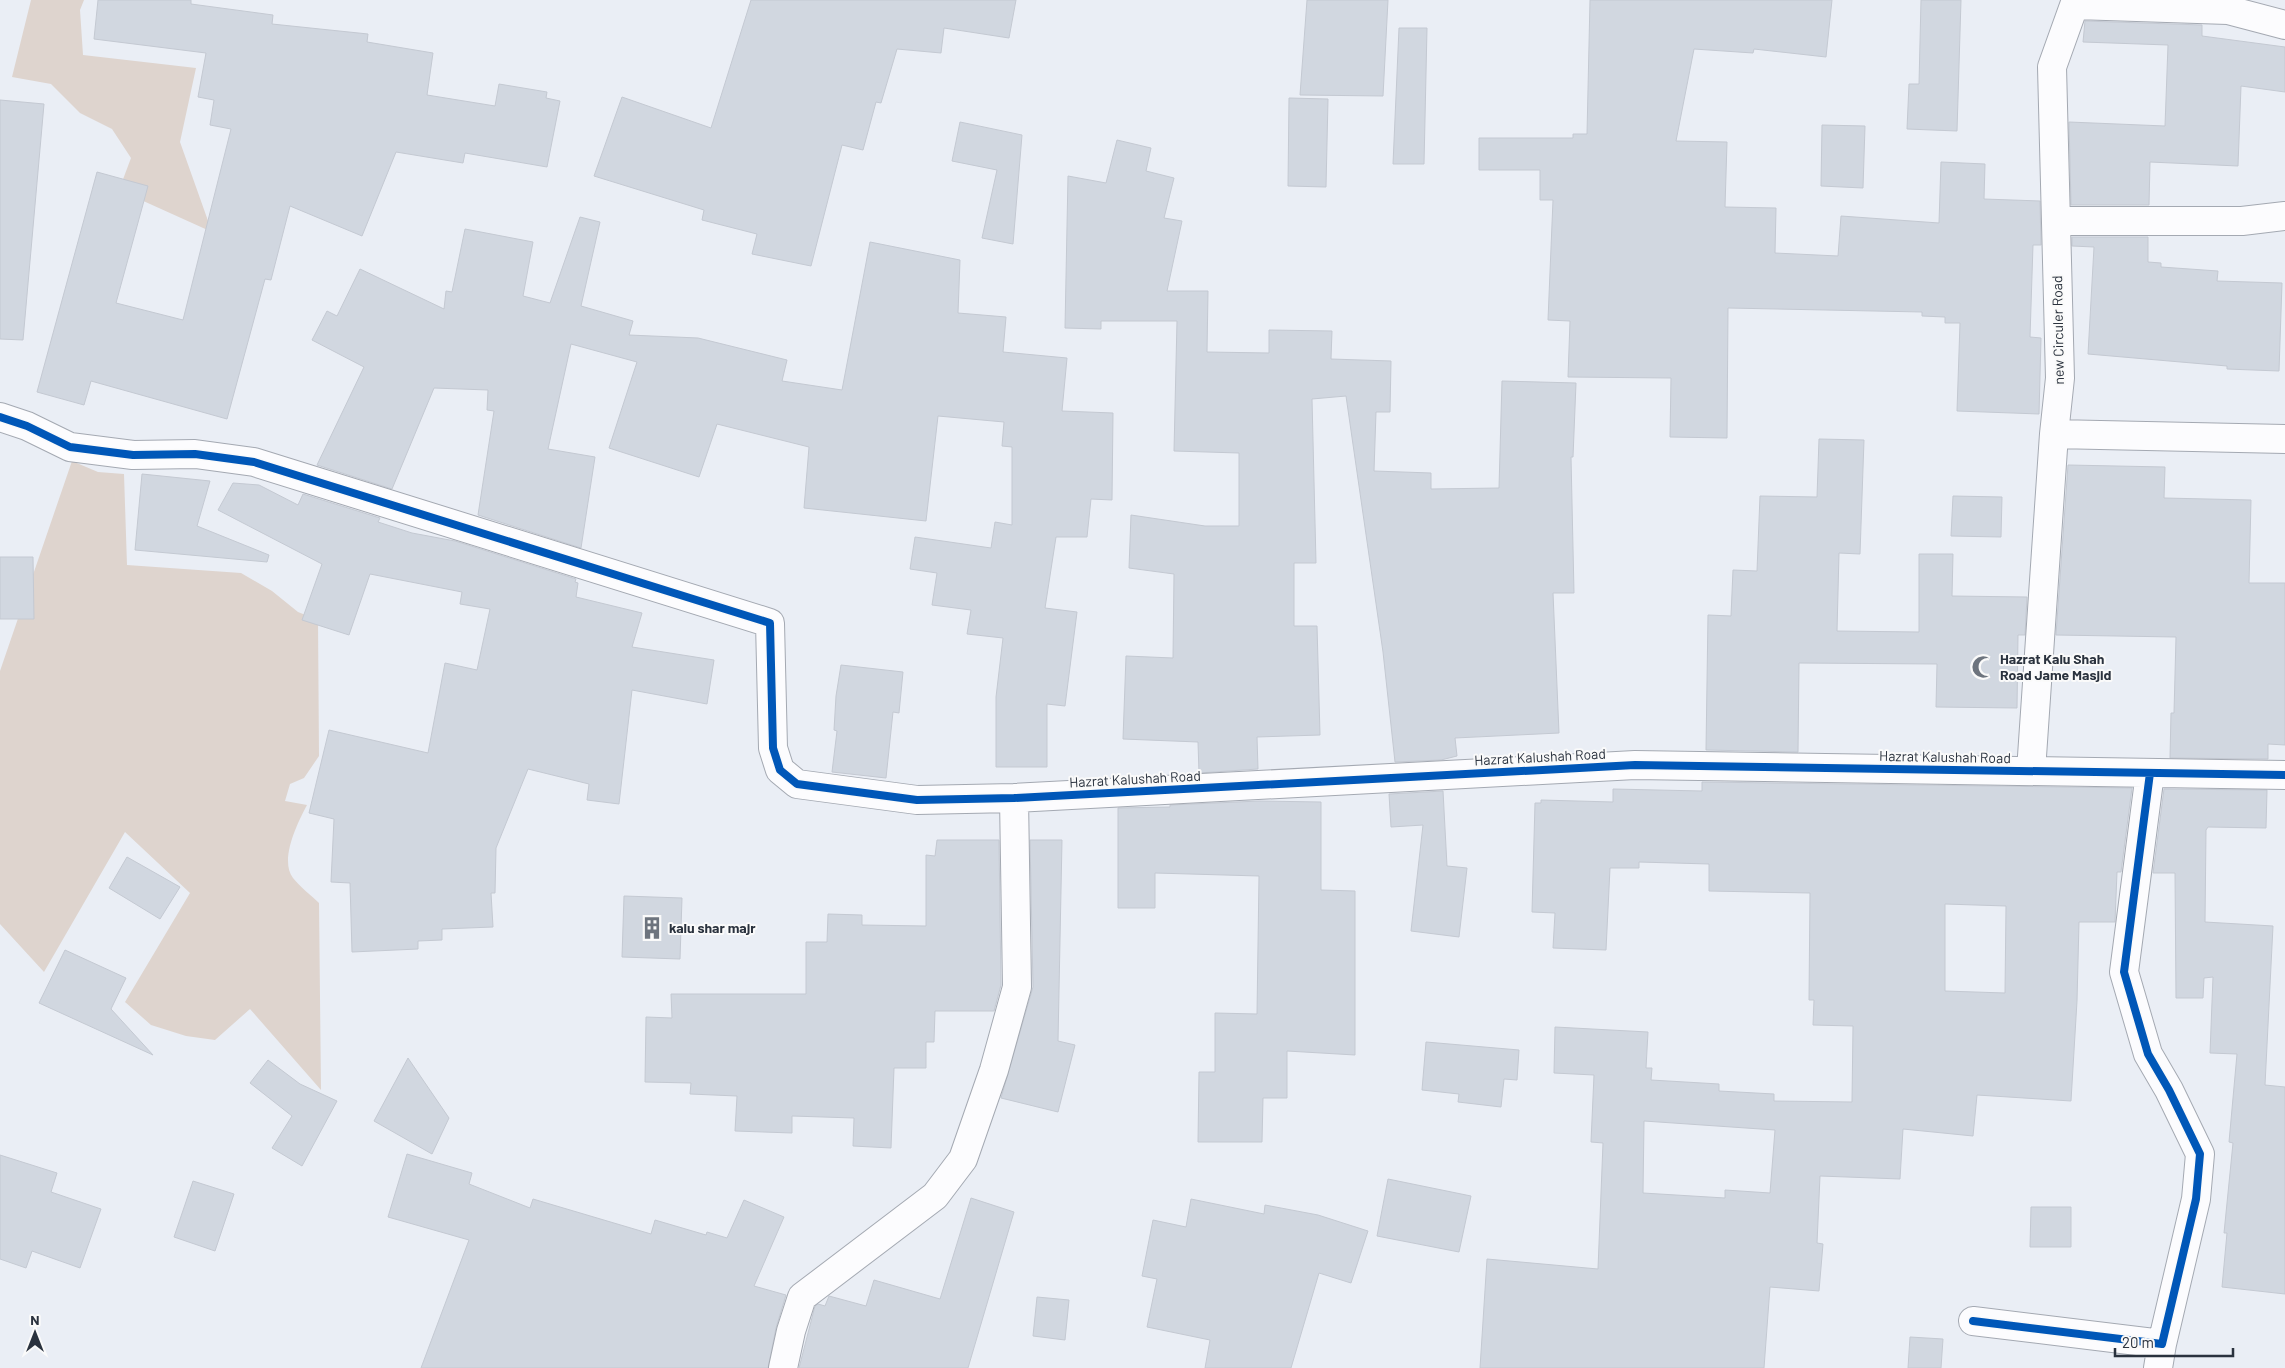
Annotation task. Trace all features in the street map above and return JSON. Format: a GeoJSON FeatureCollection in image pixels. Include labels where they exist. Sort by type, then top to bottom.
{"type":"FeatureCollection","features":[{"type":"Feature","properties":{"kind":"street"},"geometry":{"type":"LineString","coordinates":[[2076,2],[2228,10],[2285,25]]}},
{"type":"Feature","properties":{"kind":"street","name":"new Circuler Road"},"geometry":{"type":"LineString","coordinates":[[2031,771],[2054,434],[2060,378],[2052,67],[2076,2]]}},
{"type":"Feature","properties":{"kind":"street"},"geometry":{"type":"LineString","coordinates":[[2056,221],[2242,221],[2285,216]]}},
{"type":"Feature","properties":{"kind":"street","name":"Hazrat Kalushah Road"},"geometry":{"type":"LineString","coordinates":[[0,417],[27,426],[70,447],[133,455],[195,454],[254,462],[770,623],[773,748],[780,770],[798,784],[917,800],[1014,798],[1634,765],[2285,775]]}},
{"type":"Feature","properties":{"kind":"street"},"geometry":{"type":"LineString","coordinates":[[2054,434],[2285,440]]}},
{"type":"Feature","properties":{"kind":"street"},"geometry":{"type":"LineString","coordinates":[[1973,1322],[2160,1356],[2196,1199],[2200,1154],[2169,1090],[2148,1054],[2124,972],[2150,773]]}},
{"type":"Feature","properties":{"kind":"street"},"geometry":{"type":"LineString","coordinates":[[783,1368],[791,1331],[802,1298],[935,1196],[963,1159],[994,1070],[1017,987],[1014,798]]}},
{"type":"Feature","properties":{"kind":"shaded area"},"geometry":{"type":"Polygon","coordinates":[[[31,0],[84,0],[80,10],[83,55],[196,68],[180,142],[212,232],[119,190],[131,158],[112,129],[80,113],[51,84],[12,77],[31,0]]]}},
{"type":"Feature","properties":{"kind":"shaded area"},"geometry":{"type":"Polygon","coordinates":[[[72,461],[98,472],[124,474],[127,565],[241,573],[272,591],[298,612],[318,620],[319,756],[304,778],[290,784],[285,801],[307,805],[291,841],[288,861],[289,870],[293,878],[319,903],[321,1090],[250,1009],[215,1040],[186,1036],[151,1025],[125,1002],[190,893],[125,832],[44,972],[0,924],[0,671],[72,461]]]}},
{"type":"Feature","properties":{"kind":"building"},"geometry":{"type":"Polygon","coordinates":[[[98,0],[191,0],[191,4],[273,15],[272,24],[368,34],[367,42],[433,53],[427,95],[495,106],[499,84],[547,92],[546,98],[560,101],[547,167],[465,153],[463,163],[396,152],[362,236],[290,206],[271,280],[265,279],[227,419],[91,381],[84,405],[37,392],[97,172],[148,186],[116,303],[183,320],[231,129],[210,125],[214,100],[198,97],[206,53],[94,39],[98,0]]]}},
{"type":"Feature","properties":{"kind":"building"},"geometry":{"type":"Polygon","coordinates":[[[751,0],[1016,0],[1009,38],[944,28],[941,53],[897,49],[881,103],[876,102],[863,150],[842,145],[811,266],[752,254],[757,234],[702,220],[704,210],[594,176],[622,97],[711,128],[751,0]]]}},
{"type":"Feature","properties":{"kind":"building"},"geometry":{"type":"Polygon","coordinates":[[[1307,0],[1388,0],[1383,96],[1300,95],[1307,0]]]}},
{"type":"Feature","properties":{"kind":"building"},"geometry":{"type":"Polygon","coordinates":[[[1590,0],[1832,0],[1826,57],[1754,49],[1753,53],[1694,49],[1676,141],[1727,142],[1725,207],[1776,208],[1775,253],[1838,256],[1841,216],[1939,223],[1941,162],[1985,164],[1984,199],[2040,201],[2041,245],[2033,245],[2030,337],[2041,338],[2039,414],[1957,411],[1960,323],[1945,323],[1945,317],[1922,316],[1922,312],[1728,308],[1727,438],[1670,437],[1671,378],[1568,377],[1570,321],[1548,320],[1553,200],[1540,200],[1540,170],[1479,170],[1479,138],[1573,138],[1573,134],[1587,134],[1590,0]]]}},
{"type":"Feature","properties":{"kind":"building"},"geometry":{"type":"Polygon","coordinates":[[[1921,0],[1961,0],[1957,131],[1907,129],[1909,84],[1919,84],[1921,0]]]}},
{"type":"Feature","properties":{"kind":"building"},"geometry":{"type":"Polygon","coordinates":[[[2085,21],[2202,25],[2202,36],[2285,47],[2285,92],[2241,86],[2238,166],[2150,162],[2149,205],[2071,205],[2069,122],[2165,126],[2168,45],[2083,42],[2085,21]]]}},
{"type":"Feature","properties":{"kind":"building"},"geometry":{"type":"Polygon","coordinates":[[[1399,28],[1427,28],[1424,164],[1393,164],[1399,28]]]}},
{"type":"Feature","properties":{"kind":"building"},"geometry":{"type":"Polygon","coordinates":[[[1289,98],[1328,99],[1326,187],[1288,186],[1289,98]]]}},
{"type":"Feature","properties":{"kind":"building"},"geometry":{"type":"Polygon","coordinates":[[[0,100],[44,104],[23,340],[0,339],[0,100]]]}},
{"type":"Feature","properties":{"kind":"building"},"geometry":{"type":"Polygon","coordinates":[[[960,122],[1022,135],[1013,244],[982,238],[997,170],[952,161],[960,122]]]}},
{"type":"Feature","properties":{"kind":"building"},"geometry":{"type":"Polygon","coordinates":[[[1822,125],[1865,126],[1863,188],[1821,186],[1822,125]]]}},
{"type":"Feature","properties":{"kind":"building"},"geometry":{"type":"Polygon","coordinates":[[[1117,140],[1151,148],[1146,171],[1174,178],[1164,218],[1182,221],[1167,291],[1208,291],[1207,352],[1269,353],[1269,330],[1332,331],[1331,359],[1391,361],[1390,412],[1376,412],[1374,471],[1431,473],[1431,489],[1499,488],[1502,381],[1576,383],[1573,457],[1571,457],[1574,593],[1553,593],[1559,733],[1455,738],[1457,756],[1441,760],[1395,762],[1383,652],[1346,396],[1312,399],[1316,563],[1294,563],[1294,626],[1317,626],[1320,735],[1257,737],[1258,769],[1199,773],[1198,742],[1123,739],[1126,656],[1173,658],[1174,574],[1129,568],[1131,515],[1205,526],[1239,526],[1239,453],[1174,451],[1177,321],[1101,321],[1101,329],[1065,328],[1068,176],[1106,183],[1117,140]]]}},
{"type":"Feature","properties":{"kind":"building"},"geometry":{"type":"Polygon","coordinates":[[[580,217],[600,222],[581,306],[633,321],[629,335],[698,338],[787,360],[782,381],[842,390],[870,242],[960,260],[958,313],[1006,317],[1003,352],[1067,358],[1062,411],[1113,413],[1112,500],[1091,499],[1087,537],[1056,537],[1045,608],[1077,612],[1065,706],[1047,704],[1047,767],[996,767],[996,697],[1003,638],[967,634],[971,610],[932,605],[937,573],[910,569],[915,537],[991,548],[995,522],[1012,525],[1012,447],[1002,446],[1004,422],[938,416],[926,521],[804,508],[809,447],[717,424],[699,477],[609,448],[637,362],[571,344],[548,449],[595,457],[581,548],[478,515],[494,411],[487,410],[488,390],[434,388],[392,489],[317,465],[364,367],[312,340],[327,311],[337,316],[360,269],[444,309],[446,291],[452,292],[465,229],[533,242],[523,296],[550,303],[580,217]]]}},
{"type":"Feature","properties":{"kind":"building"},"geometry":{"type":"Polygon","coordinates":[[[2072,237],[2148,237],[2148,262],[2161,263],[2161,267],[2218,271],[2217,281],[2282,283],[2279,371],[2227,369],[2227,366],[2088,354],[2094,247],[2072,246],[2072,237]]]}},
{"type":"Feature","properties":{"kind":"building"},"geometry":{"type":"Polygon","coordinates":[[[1819,439],[1864,440],[1860,554],[1839,553],[1837,631],[1919,632],[1919,554],[1953,554],[1952,596],[2027,597],[2025,635],[2018,635],[2017,708],[1936,707],[1937,664],[1799,663],[1798,752],[1706,750],[1708,615],[1731,616],[1733,570],[1757,571],[1760,496],[1817,497],[1819,439]]]}},
{"type":"Feature","properties":{"kind":"building"},"geometry":{"type":"Polygon","coordinates":[[[2068,465],[2165,467],[2164,498],[2251,500],[2249,583],[2285,583],[2285,745],[2268,744],[2268,759],[2170,758],[2171,713],[2174,713],[2176,637],[2056,635],[2068,465]]]}},
{"type":"Feature","properties":{"kind":"building"},"geometry":{"type":"Polygon","coordinates":[[[142,474],[210,481],[197,526],[269,555],[267,562],[135,550],[142,474]]]}},
{"type":"Feature","properties":{"kind":"building"},"geometry":{"type":"Polygon","coordinates":[[[233,483],[259,485],[298,505],[303,494],[380,518],[378,522],[412,533],[455,541],[576,579],[575,582],[578,583],[576,597],[642,613],[632,647],[714,660],[707,704],[632,690],[619,804],[587,800],[589,784],[528,769],[496,848],[495,893],[491,893],[493,927],[442,929],[442,940],[418,941],[418,949],[352,952],[350,883],[331,882],[334,819],[309,813],[329,730],[428,753],[445,663],[477,670],[490,609],[460,604],[462,592],[370,574],[349,635],[302,620],[322,564],[218,510],[233,483]]]}},
{"type":"Feature","properties":{"kind":"building"},"geometry":{"type":"Polygon","coordinates":[[[1953,496],[2002,497],[2001,537],[1951,536],[1953,496]]]}},
{"type":"Feature","properties":{"kind":"building"},"geometry":{"type":"Polygon","coordinates":[[[0,557],[33,557],[34,619],[0,619],[0,557]]]}},
{"type":"Feature","properties":{"kind":"building"},"geometry":{"type":"Polygon","coordinates":[[[841,665],[903,672],[899,713],[893,712],[886,778],[832,772],[837,731],[834,730],[836,696],[841,665]]]}},
{"type":"Feature","properties":{"kind":"building"},"geometry":{"type":"Polygon","coordinates":[[[1702,782],[2132,788],[2121,872],[2117,872],[2115,922],[2079,922],[2077,1001],[2071,1101],[1977,1095],[1973,1136],[1903,1129],[1900,1179],[1820,1176],[1817,1243],[1823,1244],[1819,1291],[1770,1287],[1764,1368],[1480,1368],[1487,1259],[1598,1269],[1603,1143],[1591,1142],[1594,1075],[1554,1073],[1555,1027],[1648,1032],[1646,1068],[1652,1068],[1651,1080],[1719,1084],[1719,1091],[1774,1094],[1774,1101],[1852,1102],[1853,1026],[1813,1025],[1814,1000],[1809,1000],[1810,893],[1709,891],[1709,864],[1639,862],[1639,868],[1610,868],[1606,950],[1553,948],[1555,913],[1532,912],[1535,803],[1541,803],[1541,800],[1613,802],[1613,789],[1702,791],[1702,782]],[[1945,904],[1945,991],[2005,993],[2006,906],[1945,904]],[[1644,1121],[1643,1193],[1725,1198],[1725,1190],[1770,1193],[1775,1130],[1644,1121]]]}},
{"type":"Feature","properties":{"kind":"building"},"geometry":{"type":"Polygon","coordinates":[[[2164,789],[2267,790],[2266,828],[2208,827],[2206,830],[2205,922],[2273,926],[2265,1085],[2285,1087],[2285,1294],[2222,1287],[2227,1233],[2224,1233],[2233,1143],[2229,1142],[2237,1054],[2210,1053],[2213,977],[2204,978],[2203,998],[2176,998],[2175,873],[2153,873],[2164,789]]]}},
{"type":"Feature","properties":{"kind":"building"},"geometry":{"type":"Polygon","coordinates":[[[1443,791],[1447,866],[1467,868],[1459,937],[1411,931],[1423,825],[1391,827],[1389,794],[1443,791]]]}},
{"type":"Feature","properties":{"kind":"building"},"geometry":{"type":"Polygon","coordinates":[[[1259,801],[1321,802],[1321,890],[1355,891],[1355,1055],[1287,1051],[1287,1098],[1263,1098],[1262,1142],[1198,1142],[1199,1072],[1215,1072],[1215,1013],[1257,1014],[1259,876],[1155,873],[1155,908],[1118,908],[1118,808],[1170,807],[1170,805],[1259,801]]]}},
{"type":"Feature","properties":{"kind":"building"},"geometry":{"type":"Polygon","coordinates":[[[937,840],[999,840],[1001,985],[994,1011],[935,1011],[934,1042],[926,1042],[926,1068],[894,1068],[891,1148],[853,1146],[854,1118],[792,1116],[792,1133],[735,1131],[737,1096],[690,1094],[691,1083],[645,1082],[646,1017],[672,1018],[671,994],[806,994],[806,942],[827,942],[828,914],[862,915],[862,925],[926,926],[926,855],[935,856],[937,840]]]}},
{"type":"Feature","properties":{"kind":"building"},"geometry":{"type":"Polygon","coordinates":[[[1030,840],[1062,840],[1058,1041],[1075,1045],[1058,1112],[1001,1098],[1033,987],[1030,840]]]}},
{"type":"Feature","properties":{"kind":"building"},"geometry":{"type":"Polygon","coordinates":[[[127,857],[180,887],[160,919],[109,888],[127,857]]]}},
{"type":"Feature","properties":{"kind":"building","name":"kalu shar majr"},"geometry":{"type":"Polygon","coordinates":[[[624,896],[682,898],[680,959],[622,957],[624,896]]]}},
{"type":"Feature","properties":{"kind":"building"},"geometry":{"type":"Polygon","coordinates":[[[65,950],[126,978],[111,1009],[153,1055],[39,1003],[65,950]]]}},
{"type":"Feature","properties":{"kind":"building"},"geometry":{"type":"Polygon","coordinates":[[[1426,1042],[1519,1050],[1517,1080],[1504,1079],[1501,1107],[1458,1102],[1459,1094],[1422,1090],[1426,1042]]]}},
{"type":"Feature","properties":{"kind":"building"},"geometry":{"type":"Polygon","coordinates":[[[408,1058],[449,1118],[432,1154],[374,1121],[408,1058]]]}},
{"type":"Feature","properties":{"kind":"building"},"geometry":{"type":"Polygon","coordinates":[[[268,1060],[300,1084],[337,1101],[302,1166],[272,1148],[292,1116],[250,1083],[268,1060]]]}},
{"type":"Feature","properties":{"kind":"building"},"geometry":{"type":"Polygon","coordinates":[[[407,1154],[472,1173],[469,1184],[530,1208],[533,1199],[651,1234],[655,1220],[706,1235],[707,1232],[727,1238],[744,1200],[784,1217],[754,1286],[786,1295],[776,1328],[768,1368],[421,1368],[469,1240],[388,1217],[407,1154]]]}},
{"type":"Feature","properties":{"kind":"building"},"geometry":{"type":"Polygon","coordinates":[[[0,1155],[57,1173],[51,1192],[101,1209],[80,1268],[32,1251],[26,1268],[0,1259],[0,1155]]]}},
{"type":"Feature","properties":{"kind":"building"},"geometry":{"type":"Polygon","coordinates":[[[1388,1179],[1471,1196],[1459,1252],[1377,1236],[1388,1179]]]}},
{"type":"Feature","properties":{"kind":"building"},"geometry":{"type":"Polygon","coordinates":[[[193,1181],[234,1194],[215,1251],[174,1237],[193,1181]]]}},
{"type":"Feature","properties":{"kind":"building"},"geometry":{"type":"Polygon","coordinates":[[[971,1198],[1014,1212],[968,1368],[799,1368],[815,1306],[818,1304],[825,1306],[829,1296],[866,1306],[874,1280],[940,1299],[971,1198]]]}},
{"type":"Feature","properties":{"kind":"building"},"geometry":{"type":"Polygon","coordinates":[[[1191,1199],[1264,1214],[1265,1205],[1318,1215],[1368,1231],[1351,1283],[1319,1273],[1291,1368],[1205,1368],[1210,1340],[1147,1327],[1157,1279],[1142,1276],[1153,1220],[1186,1227],[1191,1199]]]}},
{"type":"Feature","properties":{"kind":"building"},"geometry":{"type":"Polygon","coordinates":[[[2031,1207],[2071,1207],[2071,1247],[2030,1247],[2031,1207]]]}},
{"type":"Feature","properties":{"kind":"building"},"geometry":{"type":"Polygon","coordinates":[[[1037,1297],[1069,1300],[1065,1340],[1033,1336],[1037,1297]]]}},
{"type":"Feature","properties":{"kind":"building"},"geometry":{"type":"Polygon","coordinates":[[[1910,1337],[1943,1339],[1941,1368],[1908,1368],[1910,1337]]]}},
{"type":"Feature","properties":{"kind":"cycle path"},"geometry":{"type":"LineString","coordinates":[[0,417],[27,426],[70,447],[133,455],[195,454],[254,462],[770,623],[773,748],[780,770],[797,784],[917,800],[1014,798],[1635,765],[2285,775]]}},
{"type":"Feature","properties":{"kind":"cycle path"},"geometry":{"type":"LineString","coordinates":[[1973,1321],[2162,1344],[2196,1199],[2200,1154],[2169,1090],[2148,1054],[2124,972],[2150,773]]}},
{"type":"Feature","properties":{"kind":"place","name":"Hazrat Kalu Shah Road Jame Masjid"},"geometry":{"type":"Point","coordinates":[1983,667]}},
{"type":"Feature","properties":{"kind":"place","name":"kalu shar majr"},"geometry":{"type":"Point","coordinates":[652,928]}}]}
